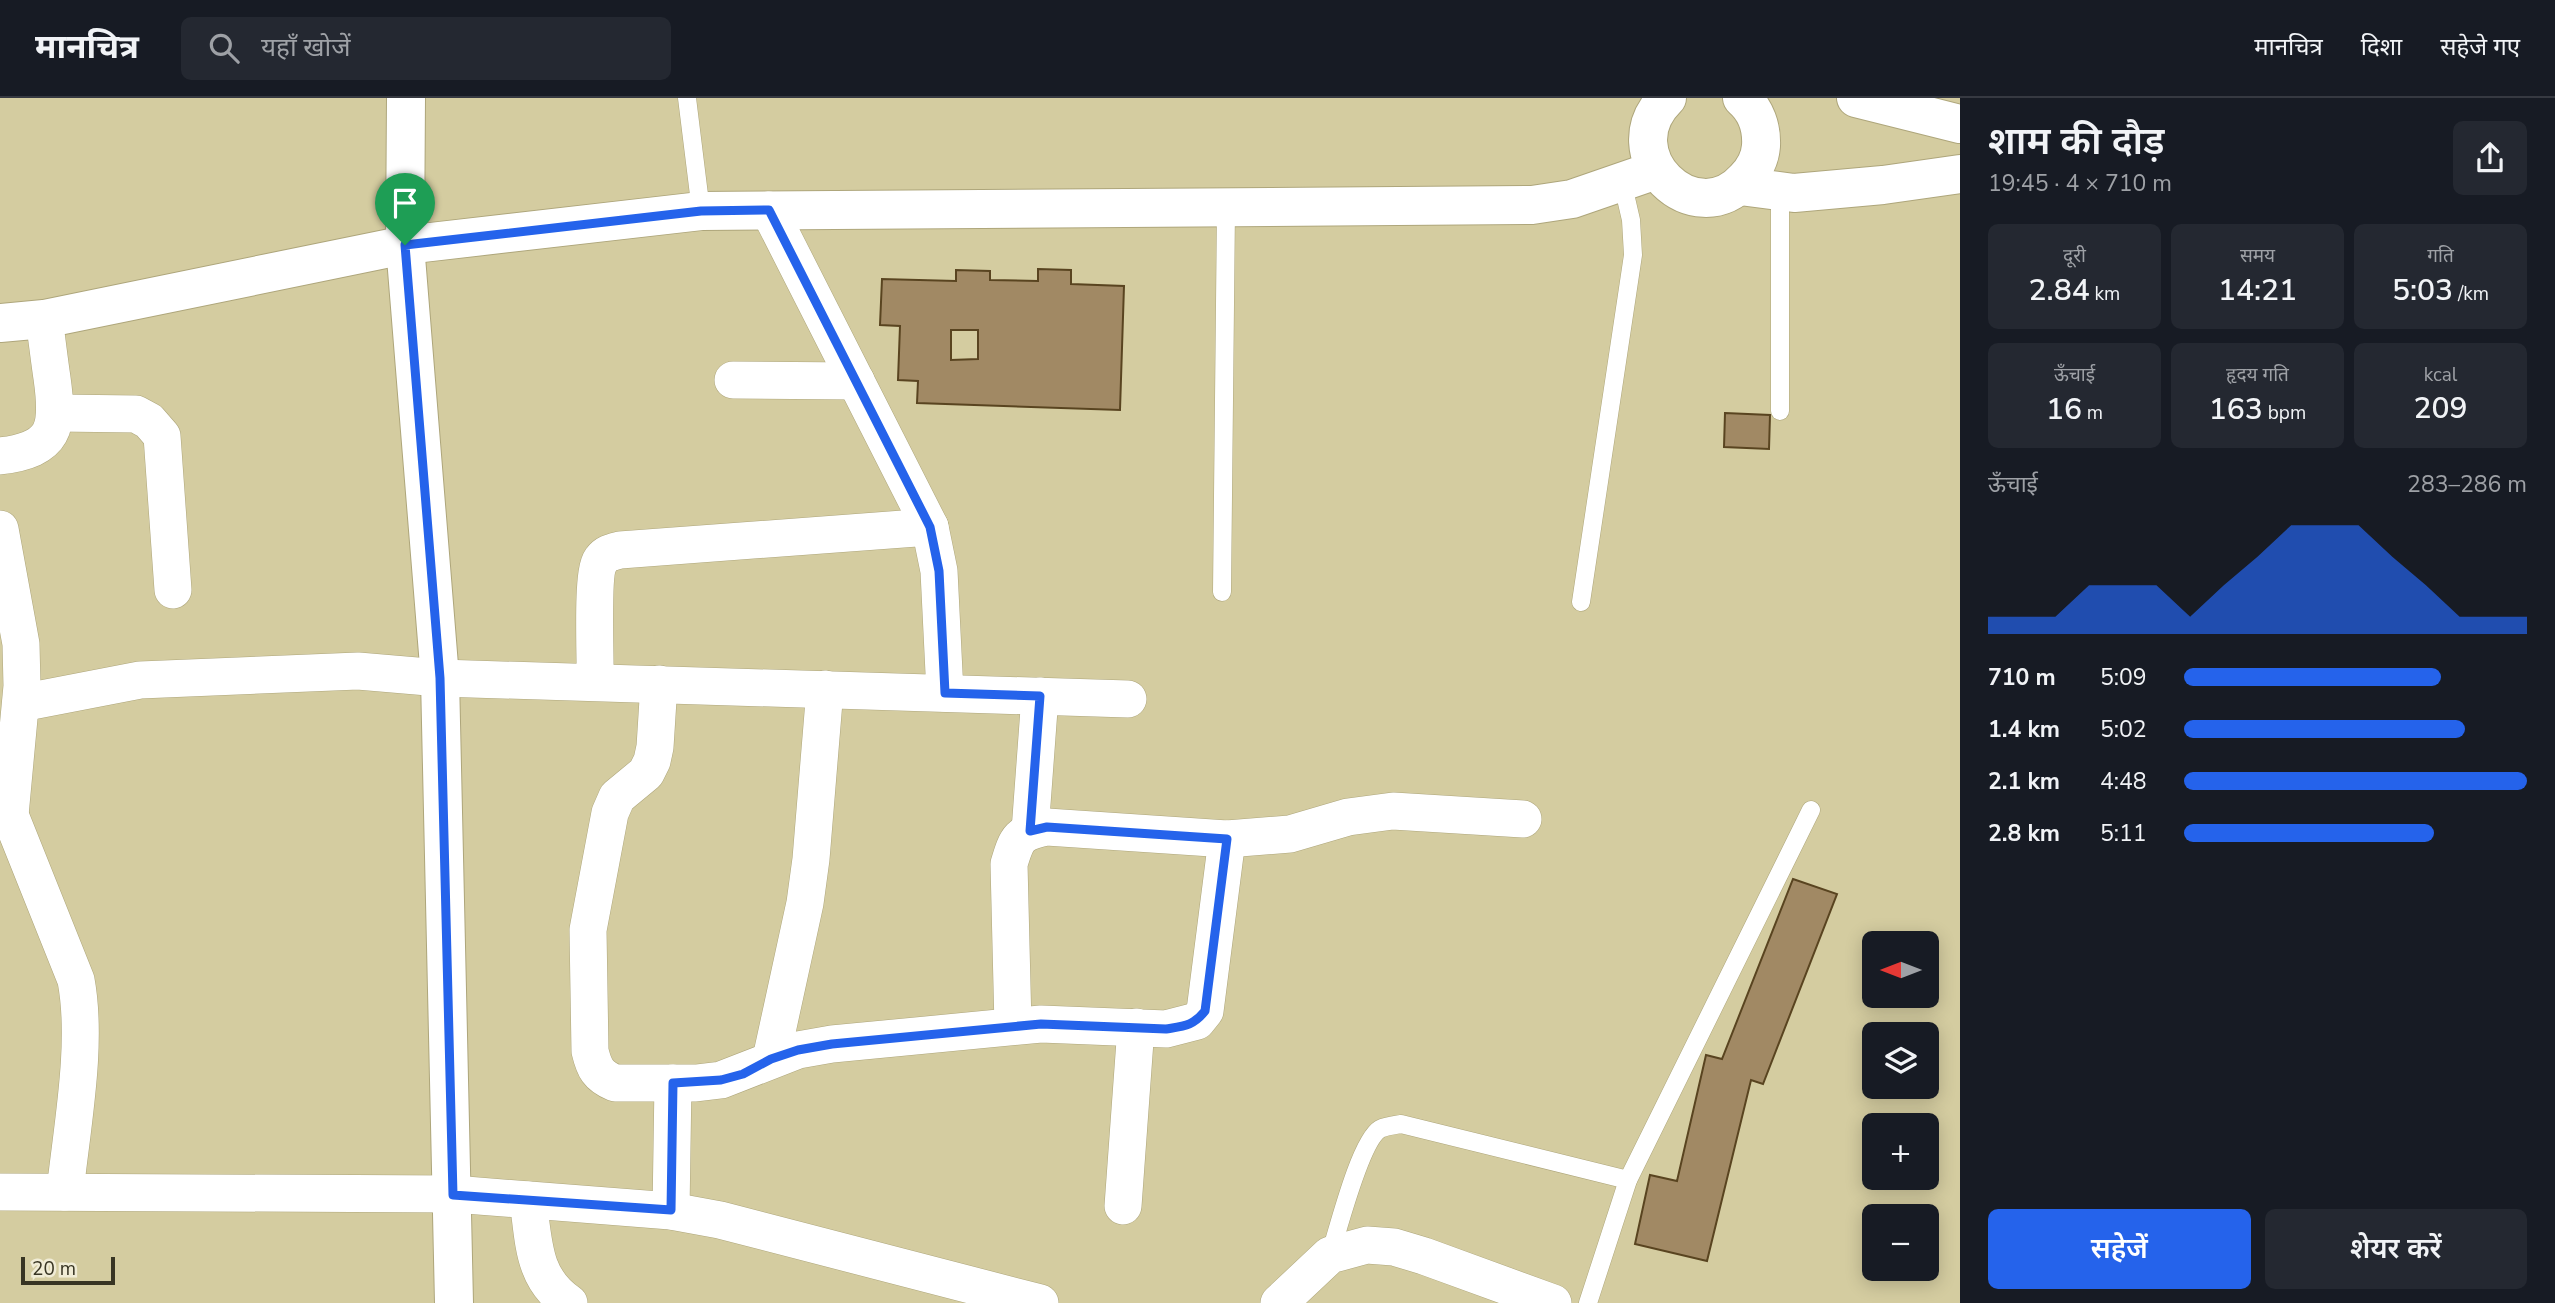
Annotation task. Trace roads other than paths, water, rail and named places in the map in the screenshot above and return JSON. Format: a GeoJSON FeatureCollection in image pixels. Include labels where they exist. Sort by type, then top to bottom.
{"type":"FeatureCollection","features":[{"type":"Feature","properties":{"kind":"street"},"geometry":{"type":"LineString","coordinates":[[406,98],[405,245],[440,678],[454,1303]]}},
{"type":"Feature","properties":{"kind":"street"},"geometry":{"type":"LineString","coordinates":[[1639,175],[1649,152],[1648,133],[1653,115],[1667,98]]}},
{"type":"Feature","properties":{"kind":"street"},"geometry":{"type":"LineString","coordinates":[[0,323],[44,319],[405,245],[701,211],[1532,205],[1572,199],[1639,175],[1668,184],[1685,194],[1704,197],[1723,195],[1740,186],[1752,172],[1760,155],[1762,136],[1758,118],[1742,98]]}},
{"type":"Feature","properties":{"kind":"street"},"geometry":{"type":"LineString","coordinates":[[1862,99],[1960,124]]}},
{"type":"Feature","properties":{"kind":"street"},"geometry":{"type":"LineString","coordinates":[[1740,186],[1787,192],[1883,185],[1960,174]]}},
{"type":"Feature","properties":{"kind":"street"},"geometry":{"type":"LineString","coordinates":[[769,210],[930,527],[939,571],[945,693]]}},
{"type":"Feature","properties":{"kind":"street"},"geometry":{"type":"LineString","coordinates":[[0,456],[19,453],[39,445],[51,434],[57,413],[44,319]]}},
{"type":"Feature","properties":{"kind":"street"},"geometry":{"type":"LineString","coordinates":[[733,380],[856,381]]}},
{"type":"Feature","properties":{"kind":"street"},"geometry":{"type":"LineString","coordinates":[[57,413],[136,414],[149,421],[162,436],[173,590]]}},
{"type":"Feature","properties":{"kind":"street"},"geometry":{"type":"LineString","coordinates":[[596,682],[596,580],[598,562],[607,553],[930,527]]}},
{"type":"Feature","properties":{"kind":"street"},"geometry":{"type":"LineString","coordinates":[[0,529],[21,644],[21,703],[5,816],[76,980],[81,1005],[81,1037],[65,1192]]}},
{"type":"Feature","properties":{"kind":"street"},"geometry":{"type":"LineString","coordinates":[[21,703],[140,680],[358,671],[440,678],[1128,699]]}},
{"type":"Feature","properties":{"kind":"street"},"geometry":{"type":"LineString","coordinates":[[659,684],[652,761],[646,773],[617,797],[610,813],[588,930],[590,1051],[594,1067],[603,1078],[615,1083],[721,1080],[743,1074],[771,1059],[798,1050],[832,1044],[1013,1026],[1081,1024],[1166,1029],[1197,1021],[1205,1011],[1227,839]]}},
{"type":"Feature","properties":{"kind":"street"},"geometry":{"type":"LineString","coordinates":[[771,1059],[811,859],[825,689]]}},
{"type":"Feature","properties":{"kind":"street"},"geometry":{"type":"LineString","coordinates":[[1030,831],[1040,696]]}},
{"type":"Feature","properties":{"kind":"street"},"geometry":{"type":"LineString","coordinates":[[1013,1026],[1010,864],[1016,841],[1030,831],[1047,827],[1227,839],[1290,834],[1348,817],[1393,811],[1523,820]]}},
{"type":"Feature","properties":{"kind":"street"},"geometry":{"type":"LineString","coordinates":[[1123,1206],[1136,1027]]}},
{"type":"Feature","properties":{"kind":"street"},"geometry":{"type":"LineString","coordinates":[[671,1210],[673,1083]]}},
{"type":"Feature","properties":{"kind":"street"},"geometry":{"type":"LineString","coordinates":[[0,1192],[453,1195],[671,1210],[720,1220],[1039,1303]]}},
{"type":"Feature","properties":{"kind":"street"},"geometry":{"type":"LineString","coordinates":[[528,1200],[541,1275],[556,1294],[569,1303]]}},
{"type":"Feature","properties":{"kind":"street"},"geometry":{"type":"LineString","coordinates":[[1279,1303],[1330,1255],[1367,1245],[1394,1247],[1553,1303]]}},
{"type":"Feature","properties":{"kind":"lane"},"geometry":{"type":"LineString","coordinates":[[687,98],[701,211]]}},
{"type":"Feature","properties":{"kind":"lane"},"geometry":{"type":"LineString","coordinates":[[1581,602],[1633,255],[1631,220],[1639,175]]}},
{"type":"Feature","properties":{"kind":"lane"},"geometry":{"type":"LineString","coordinates":[[1780,411],[1787,192]]}},
{"type":"Feature","properties":{"kind":"lane"},"geometry":{"type":"LineString","coordinates":[[1222,592],[1226,208]]}},
{"type":"Feature","properties":{"kind":"lane"},"geometry":{"type":"LineString","coordinates":[[1588,1303],[1628,1180],[1811,810]]}},
{"type":"Feature","properties":{"kind":"lane"},"geometry":{"type":"LineString","coordinates":[[1330,1255],[1363,1154],[1370,1138],[1381,1128],[1401,1124],[1628,1180]]}}]}
